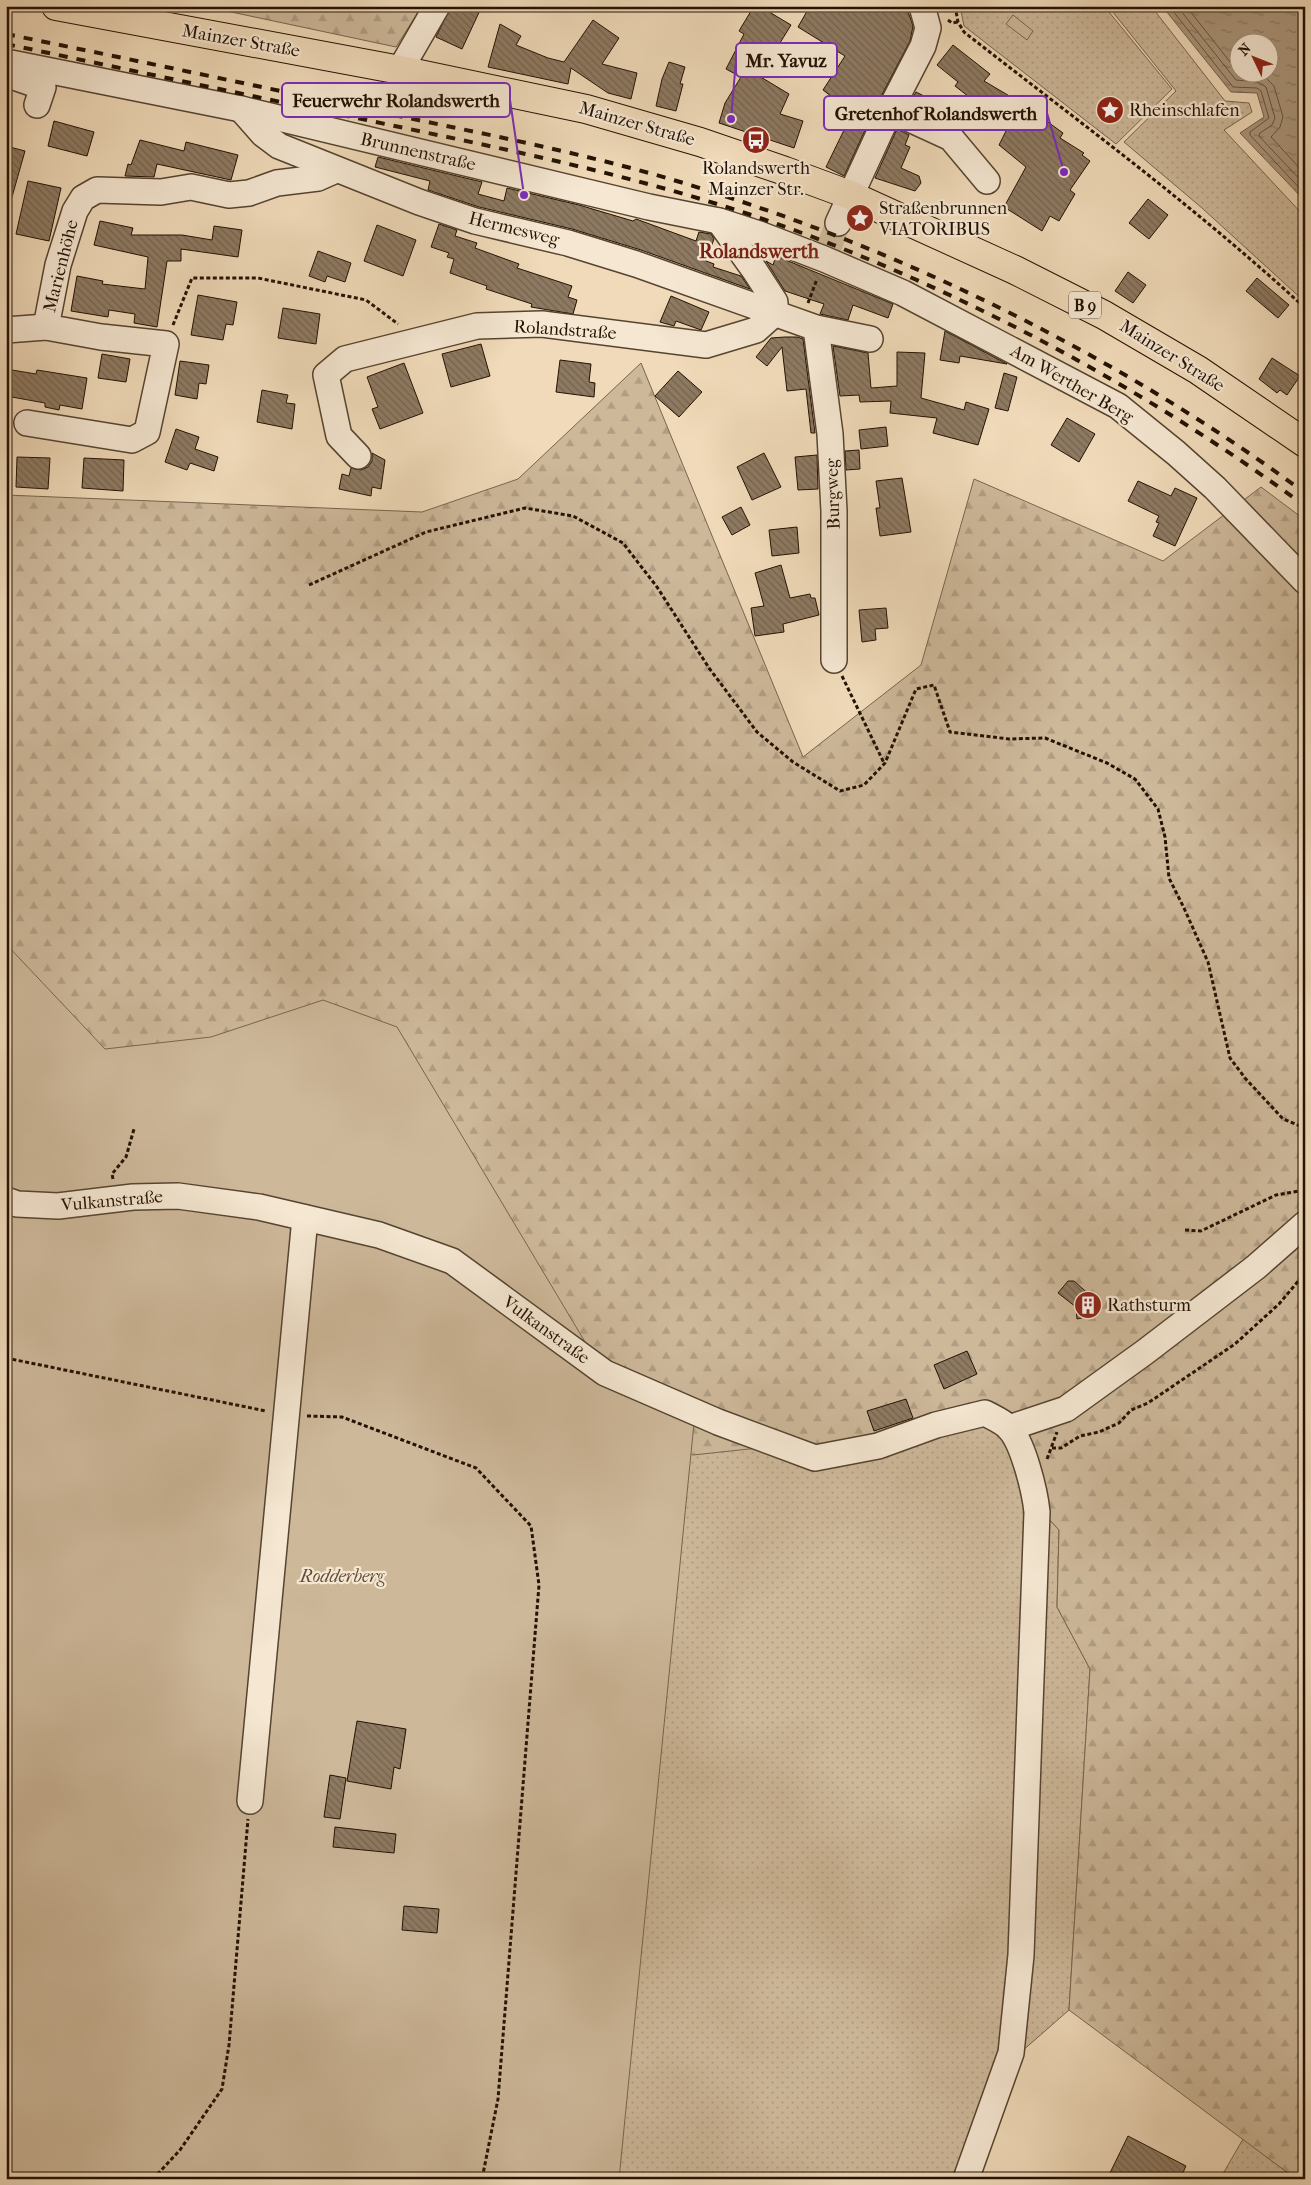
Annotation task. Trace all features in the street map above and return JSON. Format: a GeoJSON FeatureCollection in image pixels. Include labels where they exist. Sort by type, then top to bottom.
{"type":"FeatureCollection","features":[{"type":"Feature","properties":{"kind":"main road","name":"Mainzer Straße"},"geometry":{"type":"LineString","coordinates":[[56,6],[400,70],[586,109],[700,142],[850,195],[1016,270],[1104,314],[1198,370],[1305,443]]}},
{"type":"Feature","properties":{"kind":"street"},"geometry":{"type":"LineString","coordinates":[[400,70],[437,6]]}},
{"type":"Feature","properties":{"kind":"street"},"geometry":{"type":"LineString","coordinates":[[838,223],[890,110],[928,34],[928,22],[924,7]]}},
{"type":"Feature","properties":{"kind":"street","name":"Brunnenstraße"},"geometry":{"type":"LineString","coordinates":[[6,62],[241,109],[611,198],[719,221],[826,256]]}},
{"type":"Feature","properties":{"kind":"street"},"geometry":{"type":"LineString","coordinates":[[6,74],[43,87],[37,105]]}},
{"type":"Feature","properties":{"kind":"street","name":"Hermesweg"},"geometry":{"type":"LineString","coordinates":[[241,109],[263,134],[279,146],[418,202],[475,221],[602,253],[809,325],[870,340]]}},
{"type":"Feature","properties":{"kind":"street"},"geometry":{"type":"LineString","coordinates":[[890,110],[951,138],[987,181]]}},
{"type":"Feature","properties":{"kind":"street","name":"Marienhöhe"},"geometry":{"type":"LineString","coordinates":[[46,327],[58,265],[75,211],[83,198],[97,190],[161,192],[192,186],[229,196],[249,193],[277,183],[318,178],[336,170]]}},
{"type":"Feature","properties":{"kind":"street"},"geometry":{"type":"LineString","coordinates":[[719,221],[755,270],[775,302],[775,313]]}},
{"type":"Feature","properties":{"kind":"street","name":"Am Werther Berg"},"geometry":{"type":"LineString","coordinates":[[826,256],[903,293],[1102,396],[1142,424],[1215,488],[1305,581]]}},
{"type":"Feature","properties":{"kind":"street","name":"Rolandstraße"},"geometry":{"type":"LineString","coordinates":[[358,456],[338,436],[326,375],[346,358],[477,326],[542,324],[706,345],[756,330],[775,313]]}},
{"type":"Feature","properties":{"kind":"street","name":"Burgweg"},"geometry":{"type":"LineString","coordinates":[[809,325],[830,434],[834,511],[834,660]]}},
{"type":"Feature","properties":{"kind":"street","name":"Marienhöhe"},"geometry":{"type":"LineString","coordinates":[[6,330],[46,327],[101,338],[166,344]]}},
{"type":"Feature","properties":{"kind":"street"},"geometry":{"type":"LineString","coordinates":[[27,422],[132,440],[147,432],[166,344]]}},
{"type":"Feature","properties":{"kind":"street","name":"Vulkanstraße"},"geometry":{"type":"LineString","coordinates":[[6,1200],[17,1204],[58,1206],[133,1197],[178,1196],[258,1207],[379,1234],[452,1261],[605,1374],[718,1422],[815,1458],[878,1446],[936,1425],[985,1413],[1009,1428]]}},
{"type":"Feature","properties":{"kind":"street"},"geometry":{"type":"LineString","coordinates":[[250,1801],[305,1218]]}},
{"type":"Feature","properties":{"kind":"street"},"geometry":{"type":"LineString","coordinates":[[966,2179],[1011,2053],[1021,1955],[1037,1512],[1034,1490],[1018,1444],[1009,1428],[1066,1409],[1256,1268],[1305,1224]]}},
{"type":"Feature","properties":{"kind":"path"},"geometry":{"type":"LineString","coordinates":[[955,6],[958,22],[964,32],[1168,189],[1252,259],[1305,308]]}},
{"type":"Feature","properties":{"kind":"path"},"geometry":{"type":"LineString","coordinates":[[809,325],[826,256]]}},
{"type":"Feature","properties":{"kind":"path"},"geometry":{"type":"LineString","coordinates":[[166,344],[192,278],[258,278],[366,300],[419,341]]}},
{"type":"Feature","properties":{"kind":"path"},"geometry":{"type":"LineString","coordinates":[[309,584],[426,532],[525,508],[573,516],[623,543],[657,588],[708,668],[757,732],[793,762],[840,791],[864,785],[885,763],[916,689],[934,685],[950,732],[1009,739],[1044,738],[1107,763],[1135,779],[1158,809],[1165,837],[1169,878],[1208,962],[1230,1058],[1283,1120],[1305,1128]]}},
{"type":"Feature","properties":{"kind":"path"},"geometry":{"type":"LineString","coordinates":[[834,660],[885,763]]}},
{"type":"Feature","properties":{"kind":"path"},"geometry":{"type":"LineString","coordinates":[[114,1200],[112,1174],[126,1157],[134,1129]]}},
{"type":"Feature","properties":{"kind":"path"},"geometry":{"type":"LineString","coordinates":[[1185,1230],[1201,1232],[1276,1195],[1305,1190]]}},
{"type":"Feature","properties":{"kind":"path"},"geometry":{"type":"LineString","coordinates":[[1052,1448],[1061,1448],[1080,1436],[1099,1432],[1119,1423],[1131,1410],[1148,1403],[1235,1344],[1279,1304],[1305,1273]]}},
{"type":"Feature","properties":{"kind":"path"},"geometry":{"type":"LineString","coordinates":[[6,1358],[287,1415],[342,1418],[476,1468],[531,1526],[539,1585],[498,2099],[482,2179]]}},
{"type":"Feature","properties":{"kind":"path"},"geometry":{"type":"LineString","coordinates":[[153,2179],[180,2150],[222,2088],[230,2045],[250,1801]]}},
{"type":"Feature","properties":{"kind":"green space"},"geometry":{"type":"Polygon","coordinates":[[[203,6],[422,6],[396,47],[203,6]]]}},
{"type":"Feature","properties":{"kind":"green space"},"geometry":{"type":"Polygon","coordinates":[[[960,6],[1104,6],[1172,89],[1116,144],[964,26],[960,6]]]}},
{"type":"Feature","properties":{"kind":"green space"},"geometry":{"type":"Polygon","coordinates":[[[1108,6],[1151,6],[1225,101],[1249,103],[1252,112],[1224,130],[1305,217],[1305,302],[1202,208],[1124,142],[1176,91],[1108,6]]]}},
{"type":"Feature","properties":{"kind":"green space"},"geometry":{"type":"Polygon","coordinates":[[[1013,15],[1033,31],[1027,40],[1006,24],[1013,15]]]}},
{"type":"Feature","properties":{"kind":"green space"},"geometry":{"type":"Polygon","coordinates":[[[641,363],[803,757],[921,665],[974,479],[1163,561],[1261,487],[1305,520],[1305,2179],[1296,2179],[1069,2010],[1090,1669],[1057,1607],[1059,1530],[1037,1506],[989,1415],[844,1463],[768,1447],[693,1455],[533,1358],[6,1195],[6,495],[422,512],[518,479],[641,363]]]}},
{"type":"Feature","properties":{"kind":"green space","name":"Rodderberg"},"geometry":{"type":"Polygon","coordinates":[[[6,944],[105,1049],[211,1037],[323,1000],[397,1027],[591,1352],[638,1379],[696,1403],[619,2179],[6,2179],[6,944]]]}},
{"type":"Feature","properties":{"kind":"green space"},"geometry":{"type":"Polygon","coordinates":[[[989,1415],[1037,1506],[1059,1530],[1057,1607],[1090,1669],[1069,2010],[1013,2059],[960,2179],[471,2179],[293,1420],[989,1415]]]}},
{"type":"Feature","properties":{"kind":"green space"},"geometry":{"type":"Polygon","coordinates":[[[1243,2139],[1296,2179],[1220,2179],[1243,2139]]]}},
{"type":"Feature","properties":{"kind":"water"},"geometry":{"type":"Polygon","coordinates":[[[1162,6],[1305,6],[1305,201],[1240,133],[1264,117],[1257,93],[1231,92],[1162,6]]]}},
{"type":"Feature","properties":{"kind":"building"},"geometry":{"type":"Polygon","coordinates":[[[451,6],[482,6],[462,49],[436,37],[451,6]]]}},
{"type":"Feature","properties":{"kind":"building"},"geometry":{"type":"Polygon","coordinates":[[[754,6],[774,6],[771,13],[791,25],[775,51],[773,50],[759,76],[789,94],[780,114],[803,121],[794,148],[719,123],[725,103],[741,77],[726,69],[744,34],[739,31],[754,6]]]}},
{"type":"Feature","properties":{"kind":"building"},"geometry":{"type":"Polygon","coordinates":[[[810,6],[906,6],[913,26],[910,41],[877,104],[844,176],[826,167],[846,126],[836,120],[844,106],[823,90],[845,56],[798,27],[810,6]]]}},
{"type":"Feature","properties":{"kind":"building"},"geometry":{"type":"Polygon","coordinates":[[[593,20],[619,38],[602,64],[637,73],[631,99],[608,93],[571,68],[568,84],[488,67],[500,24],[521,36],[516,45],[548,58],[564,62],[593,20]]]}},
{"type":"Feature","properties":{"kind":"building"},"geometry":{"type":"Polygon","coordinates":[[[953,45],[990,74],[984,81],[1023,104],[1063,133],[1060,138],[1084,153],[1082,155],[1090,161],[1070,190],[1075,194],[1059,221],[1050,216],[1042,231],[1004,207],[1026,167],[999,145],[1009,125],[995,117],[955,86],[958,82],[937,65],[953,45]]]}},
{"type":"Feature","properties":{"kind":"building"},"geometry":{"type":"Polygon","coordinates":[[[669,62],[685,67],[676,111],[656,106],[662,79],[669,62]]]}},
{"type":"Feature","properties":{"kind":"building"},"geometry":{"type":"Polygon","coordinates":[[[916,92],[934,101],[929,112],[910,103],[916,92]]]}},
{"type":"Feature","properties":{"kind":"building"},"geometry":{"type":"Polygon","coordinates":[[[54,121],[94,132],[87,156],[48,146],[54,121]]]}},
{"type":"Feature","properties":{"kind":"building"},"geometry":{"type":"Polygon","coordinates":[[[897,129],[909,135],[905,145],[910,147],[901,168],[919,176],[921,183],[915,191],[875,178],[897,129]]]}},
{"type":"Feature","properties":{"kind":"building"},"geometry":{"type":"Polygon","coordinates":[[[140,140],[184,151],[186,142],[238,155],[231,180],[157,164],[154,177],[125,176],[128,164],[131,165],[140,140]]]}},
{"type":"Feature","properties":{"kind":"building"},"geometry":{"type":"Polygon","coordinates":[[[6,146],[25,151],[10,204],[6,204],[6,146]]]}},
{"type":"Feature","properties":{"kind":"building"},"geometry":{"type":"Polygon","coordinates":[[[378,157],[482,182],[478,194],[504,201],[507,188],[579,205],[633,221],[636,219],[696,241],[699,232],[711,234],[714,239],[706,261],[714,264],[713,267],[741,276],[750,289],[641,250],[572,229],[479,207],[428,190],[430,181],[375,167],[378,157]]]}},
{"type":"Feature","properties":{"kind":"building"},"geometry":{"type":"Polygon","coordinates":[[[28,181],[61,188],[49,241],[16,234],[28,181]]]}},
{"type":"Feature","properties":{"kind":"building"},"geometry":{"type":"Polygon","coordinates":[[[1148,199],[1168,215],[1149,239],[1129,223],[1148,199]]]}},
{"type":"Feature","properties":{"kind":"building"},"geometry":{"type":"Polygon","coordinates":[[[100,221],[133,228],[131,235],[182,235],[212,240],[214,226],[242,230],[238,257],[181,249],[181,261],[167,261],[157,327],[134,323],[135,314],[109,310],[108,317],[71,311],[77,276],[103,281],[102,284],[145,289],[148,257],[94,245],[100,221]]]}},
{"type":"Feature","properties":{"kind":"building"},"geometry":{"type":"Polygon","coordinates":[[[439,224],[457,230],[455,236],[477,243],[475,248],[519,264],[517,268],[572,286],[568,297],[577,300],[573,314],[531,307],[532,304],[486,289],[487,286],[450,273],[454,259],[447,257],[449,253],[431,247],[439,224]]]}},
{"type":"Feature","properties":{"kind":"building"},"geometry":{"type":"Polygon","coordinates":[[[377,225],[416,240],[403,276],[364,261],[377,225]]]}},
{"type":"Feature","properties":{"kind":"building"},"geometry":{"type":"Polygon","coordinates":[[[318,251],[351,263],[345,282],[327,276],[325,282],[309,276],[318,251]]]}},
{"type":"Feature","properties":{"kind":"building"},"geometry":{"type":"Polygon","coordinates":[[[776,256],[893,304],[888,318],[853,305],[848,320],[820,314],[824,304],[785,291],[766,261],[773,265],[776,256]]]}},
{"type":"Feature","properties":{"kind":"building"},"geometry":{"type":"Polygon","coordinates":[[[1128,272],[1146,285],[1133,303],[1115,291],[1128,272]]]}},
{"type":"Feature","properties":{"kind":"building"},"geometry":{"type":"Polygon","coordinates":[[[1257,278],[1289,305],[1278,318],[1246,291],[1257,278]]]}},
{"type":"Feature","properties":{"kind":"building"},"geometry":{"type":"Polygon","coordinates":[[[198,295],[237,302],[233,325],[226,324],[223,340],[191,335],[198,295]]]}},
{"type":"Feature","properties":{"kind":"building"},"geometry":{"type":"Polygon","coordinates":[[[671,296],[709,312],[701,330],[676,321],[674,326],[660,322],[671,296]]]}},
{"type":"Feature","properties":{"kind":"building"},"geometry":{"type":"Polygon","coordinates":[[[283,308],[320,314],[316,344],[278,338],[283,308]]]}},
{"type":"Feature","properties":{"kind":"building"},"geometry":{"type":"Polygon","coordinates":[[[945,331],[1007,364],[960,356],[959,363],[940,360],[945,331]]]}},
{"type":"Feature","properties":{"kind":"building"},"geometry":{"type":"Polygon","coordinates":[[[771,338],[803,339],[815,433],[811,433],[806,389],[787,391],[782,347],[767,366],[756,357],[771,338]]]}},
{"type":"Feature","properties":{"kind":"building"},"geometry":{"type":"Polygon","coordinates":[[[481,344],[490,376],[451,387],[442,354],[481,344]]]}},
{"type":"Feature","properties":{"kind":"building"},"geometry":{"type":"Polygon","coordinates":[[[833,346],[868,353],[871,388],[897,386],[897,352],[925,353],[921,398],[964,410],[966,402],[989,409],[978,445],[933,433],[937,418],[890,413],[891,401],[860,402],[859,395],[840,396],[833,346]]]}},
{"type":"Feature","properties":{"kind":"building"},"geometry":{"type":"Polygon","coordinates":[[[102,354],[130,359],[126,382],[98,378],[102,354]]]}},
{"type":"Feature","properties":{"kind":"building"},"geometry":{"type":"Polygon","coordinates":[[[1272,358],[1300,376],[1287,395],[1280,390],[1277,393],[1259,379],[1272,358]]]}},
{"type":"Feature","properties":{"kind":"building"},"geometry":{"type":"Polygon","coordinates":[[[560,360],[591,364],[589,382],[595,383],[594,397],[556,392],[560,360]]]}},
{"type":"Feature","properties":{"kind":"building"},"geometry":{"type":"Polygon","coordinates":[[[180,361],[209,365],[206,384],[199,383],[197,399],[175,395],[180,361]]]}},
{"type":"Feature","properties":{"kind":"building"},"geometry":{"type":"Polygon","coordinates":[[[404,363],[423,413],[380,429],[372,409],[378,407],[367,377],[404,363]]]}},
{"type":"Feature","properties":{"kind":"building"},"geometry":{"type":"Polygon","coordinates":[[[6,369],[36,374],[37,370],[87,378],[82,409],[60,405],[59,410],[45,407],[45,403],[6,396],[6,369]]]}},
{"type":"Feature","properties":{"kind":"building"},"geometry":{"type":"Polygon","coordinates":[[[678,371],[702,392],[679,417],[655,396],[678,371]]]}},
{"type":"Feature","properties":{"kind":"building"},"geometry":{"type":"Polygon","coordinates":[[[1004,373],[1017,377],[1008,411],[995,408],[1004,373]]]}},
{"type":"Feature","properties":{"kind":"building"},"geometry":{"type":"Polygon","coordinates":[[[262,390],[288,395],[286,403],[295,404],[292,429],[257,422],[262,390]]]}},
{"type":"Feature","properties":{"kind":"building"},"geometry":{"type":"Polygon","coordinates":[[[1067,418],[1095,434],[1079,462],[1051,445],[1067,418]]]}},
{"type":"Feature","properties":{"kind":"building"},"geometry":{"type":"Polygon","coordinates":[[[886,427],[888,446],[861,449],[859,430],[886,427]]]}},
{"type":"Feature","properties":{"kind":"building"},"geometry":{"type":"Polygon","coordinates":[[[176,429],[199,437],[195,449],[218,457],[214,471],[190,463],[187,470],[165,462],[176,429]]]}},
{"type":"Feature","properties":{"kind":"building"},"geometry":{"type":"Polygon","coordinates":[[[859,450],[860,469],[846,470],[845,451],[859,450]]]}},
{"type":"Feature","properties":{"kind":"building"},"geometry":{"type":"Polygon","coordinates":[[[372,453],[385,460],[381,489],[372,487],[371,496],[339,489],[342,474],[349,476],[351,468],[361,470],[368,467],[372,461],[372,453]]]}},
{"type":"Feature","properties":{"kind":"building"},"geometry":{"type":"Polygon","coordinates":[[[764,453],[781,487],[752,500],[737,467],[764,453]]]}},
{"type":"Feature","properties":{"kind":"building"},"geometry":{"type":"Polygon","coordinates":[[[817,455],[818,489],[798,490],[795,457],[817,455]]]}},
{"type":"Feature","properties":{"kind":"building"},"geometry":{"type":"Polygon","coordinates":[[[17,457],[50,458],[48,489],[16,487],[17,457]]]}},
{"type":"Feature","properties":{"kind":"building"},"geometry":{"type":"Polygon","coordinates":[[[84,458],[124,460],[123,491],[82,488],[84,458]]]}},
{"type":"Feature","properties":{"kind":"building"},"geometry":{"type":"Polygon","coordinates":[[[902,478],[911,532],[880,536],[876,508],[880,508],[876,481],[902,478]]]}},
{"type":"Feature","properties":{"kind":"building"},"geometry":{"type":"Polygon","coordinates":[[[1138,481],[1171,496],[1175,488],[1197,498],[1175,546],[1153,536],[1159,523],[1156,522],[1159,516],[1128,501],[1138,481]]]}},
{"type":"Feature","properties":{"kind":"building"},"geometry":{"type":"Polygon","coordinates":[[[741,507],[750,525],[732,535],[722,517],[741,507]]]}},
{"type":"Feature","properties":{"kind":"building"},"geometry":{"type":"Polygon","coordinates":[[[797,527],[799,553],[772,556],[769,530],[797,527]]]}},
{"type":"Feature","properties":{"kind":"building"},"geometry":{"type":"Polygon","coordinates":[[[781,565],[790,598],[810,594],[811,598],[815,598],[819,615],[783,624],[784,632],[755,636],[751,608],[764,606],[755,573],[781,565]]]}},
{"type":"Feature","properties":{"kind":"building"},"geometry":{"type":"Polygon","coordinates":[[[886,608],[888,628],[875,629],[876,640],[862,642],[859,610],[886,608]]]}},
{"type":"Feature","properties":{"kind":"building"},"geometry":{"type":"Polygon","coordinates":[[[1068,1281],[1074,1281],[1101,1305],[1091,1316],[1077,1319],[1076,1307],[1058,1293],[1068,1281]]]}},
{"type":"Feature","properties":{"kind":"building"},"geometry":{"type":"Polygon","coordinates":[[[967,1351],[977,1374],[944,1389],[934,1365],[967,1351]]]}},
{"type":"Feature","properties":{"kind":"building"},"geometry":{"type":"Polygon","coordinates":[[[906,1399],[913,1418],[874,1431],[867,1411],[906,1399]]]}},
{"type":"Feature","properties":{"kind":"building"},"geometry":{"type":"Polygon","coordinates":[[[357,1721],[406,1729],[400,1769],[394,1767],[391,1789],[347,1781],[357,1721]]]}},
{"type":"Feature","properties":{"kind":"building"},"geometry":{"type":"Polygon","coordinates":[[[330,1775],[346,1778],[340,1819],[324,1817],[330,1775]]]}},
{"type":"Feature","properties":{"kind":"building"},"geometry":{"type":"Polygon","coordinates":[[[335,1827],[396,1834],[394,1853],[333,1847],[335,1827]]]}},
{"type":"Feature","properties":{"kind":"building"},"geometry":{"type":"Polygon","coordinates":[[[404,1906],[439,1909],[437,1933],[402,1930],[404,1906]]]}},
{"type":"Feature","properties":{"kind":"building"},"geometry":{"type":"Polygon","coordinates":[[[1128,2136],[1186,2166],[1180,2179],[1107,2179],[1128,2136]]]}},
{"type":"Feature","properties":{"kind":"tunnel"},"geometry":{"type":"LineString","coordinates":[[827,253],[838,223]]}},
{"type":"Feature","properties":{"kind":"railway"},"geometry":{"type":"LineString","coordinates":[[6,34],[554,149],[675,180],[793,220],[870,249],[947,283],[1022,319],[1096,358],[1238,445],[1305,493]]}},
{"type":"Feature","properties":{"kind":"railway"},"geometry":{"type":"LineString","coordinates":[[6,44],[546,159],[650,185],[752,215],[868,259],[934,288],[1063,352],[1187,425],[1305,506]]}},
{"type":"Feature","properties":{"kind":"place","name":"Rheinschlafen"},"geometry":{"type":"Point","coordinates":[1110,110]}},
{"type":"Feature","properties":{"kind":"place","name":"Mr. Yavuz"},"geometry":{"type":"Point","coordinates":[731,119]}},
{"type":"Feature","properties":{"kind":"place","name":"Rolandswerth Mainzer Str."},"geometry":{"type":"Point","coordinates":[756,140]}},
{"type":"Feature","properties":{"kind":"place","name":"Gretenhof Rolandswerth"},"geometry":{"type":"Point","coordinates":[1064,172]}},
{"type":"Feature","properties":{"kind":"place","name":"Feuerwehr Rolandswerth"},"geometry":{"type":"Point","coordinates":[524,195]}},
{"type":"Feature","properties":{"kind":"place","name":"Straßenbrunnen VIATORIBUS"},"geometry":{"type":"Point","coordinates":[860,218]}},
{"type":"Feature","properties":{"kind":"place","name":"Rathsturm"},"geometry":{"type":"Point","coordinates":[1088,1305]}},
{"type":"Feature","properties":{"kind":"district","name":"Rolandswerth"},"geometry":{"type":"Point","coordinates":[759,251]}}]}
